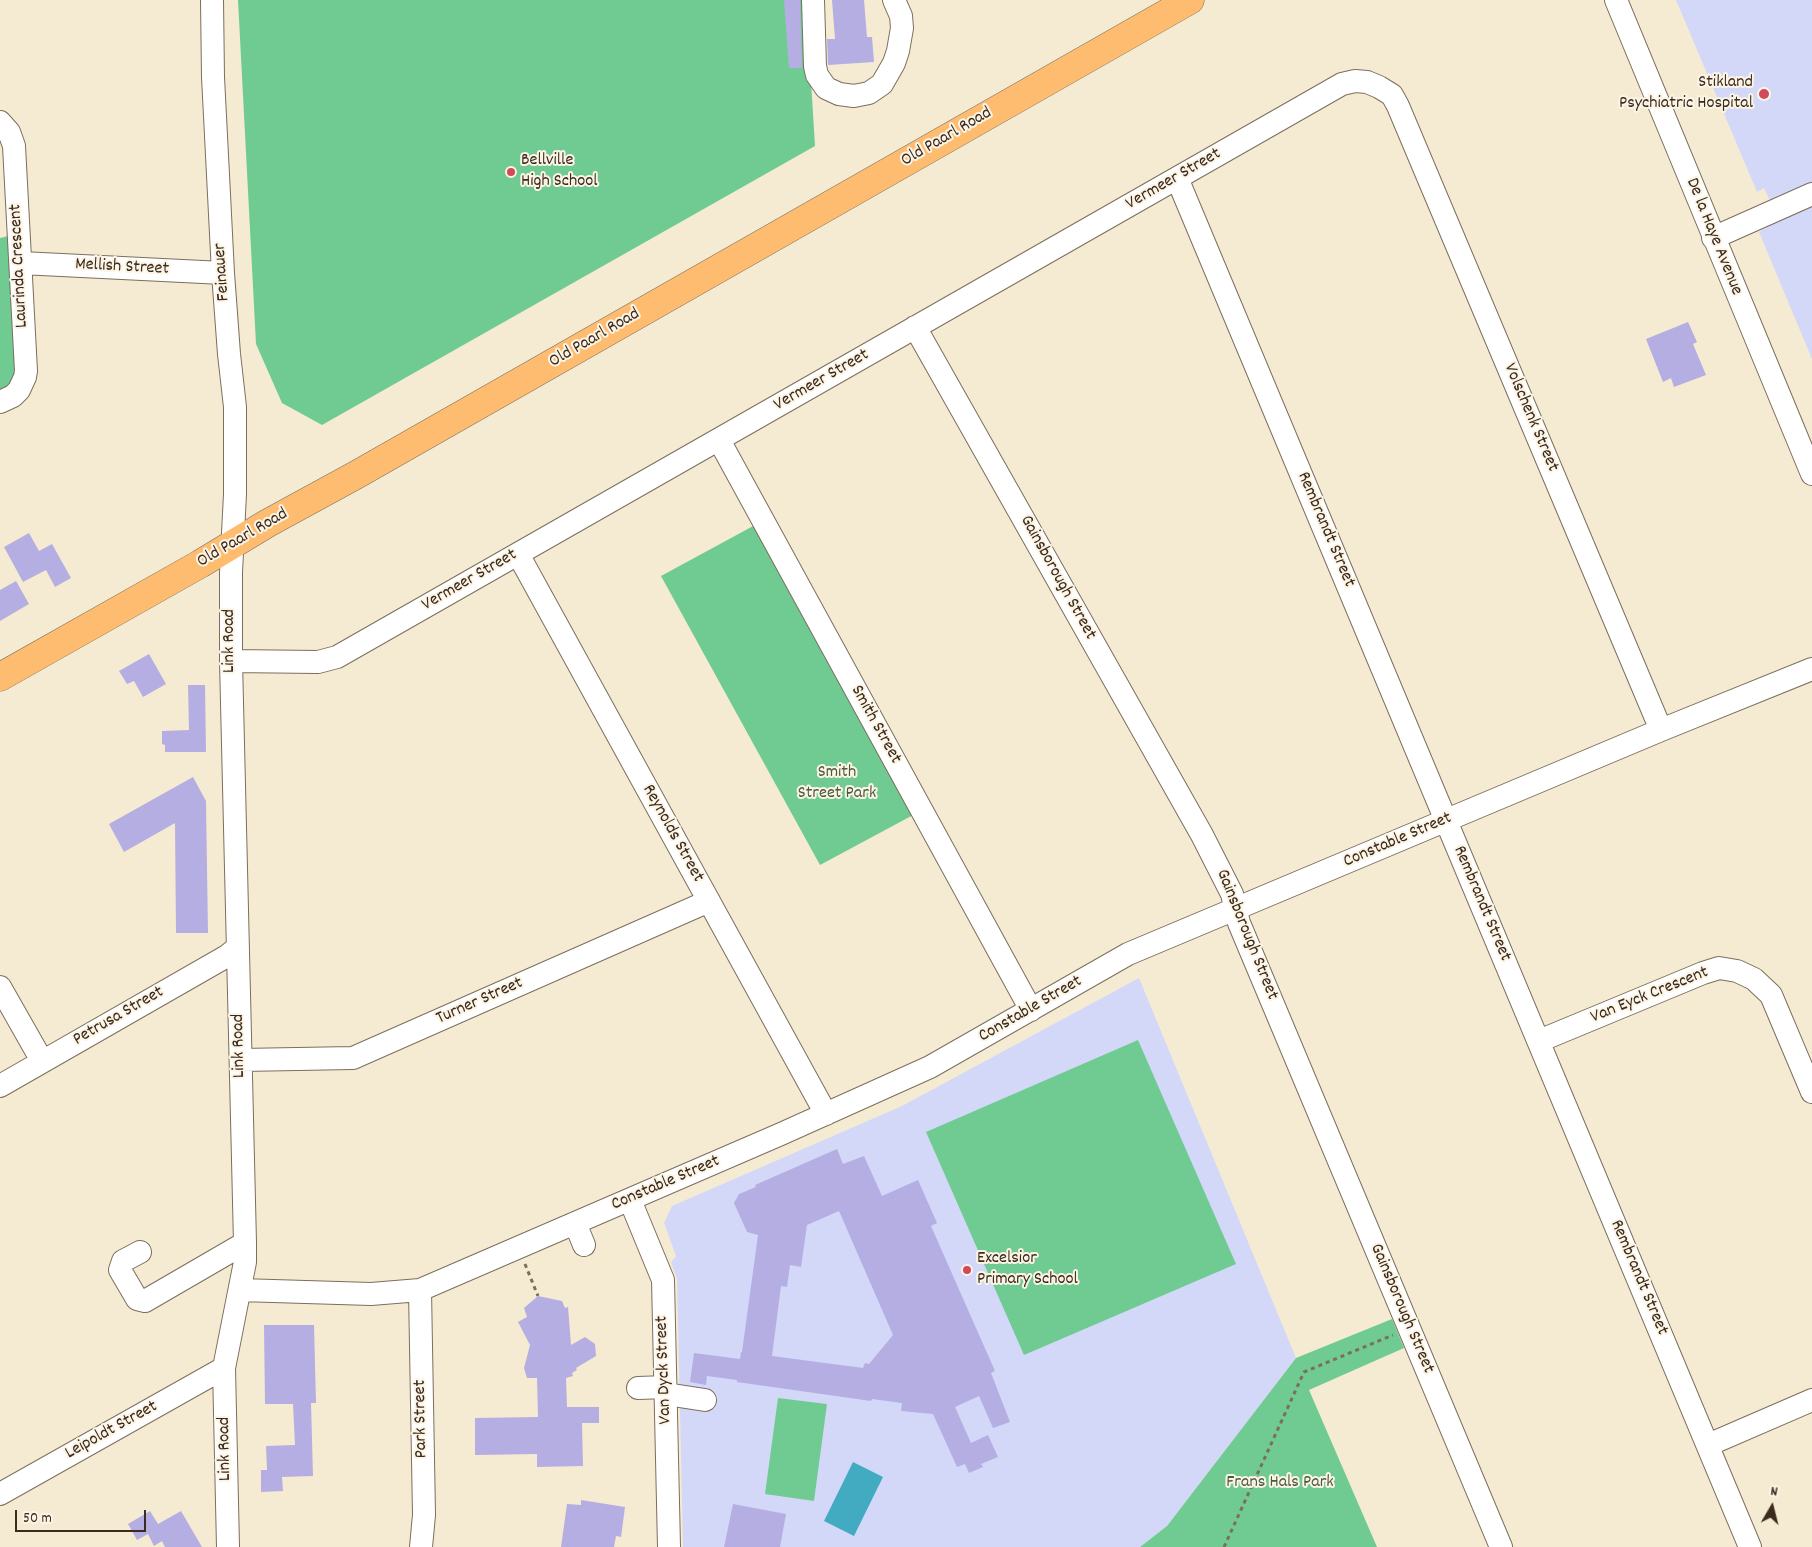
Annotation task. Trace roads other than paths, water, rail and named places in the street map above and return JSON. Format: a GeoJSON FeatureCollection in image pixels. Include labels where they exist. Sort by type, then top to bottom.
{"type":"FeatureCollection","features":[{"type":"Feature","properties":{"kind":"main road","name":"Old Paarl Road"},"geometry":{"type":"LineString","coordinates":[[0,677],[1190,0]]}},
{"type":"Feature","properties":{"kind":"street","name":"Feinauer"},"geometry":{"type":"LineString","coordinates":[[212,0],[213,77],[223,273],[235,407],[236,494],[232,544]]}},
{"type":"Feature","properties":{"kind":"street"},"geometry":{"type":"LineString","coordinates":[[813,0],[815,66],[817,75],[826,88],[839,94],[854,96],[869,93],[882,84],[894,63],[902,28],[901,16],[894,0]]}},
{"type":"Feature","properties":{"kind":"street","name":"De la Haye Avenue"},"geometry":{"type":"LineString","coordinates":[[1616,0],[1812,474]]}},
{"type":"Feature","properties":{"kind":"street","name":"Vermeer Street"},"geometry":{"type":"LineString","coordinates":[[231,661],[311,663],[331,659],[1342,84],[1355,81],[1367,82],[1392,95],[1398,106]]}},
{"type":"Feature","properties":{"kind":"street","name":"Volschenk Street"},"geometry":{"type":"LineString","coordinates":[[1398,106],[1662,730]]}},
{"type":"Feature","properties":{"kind":"street","name":"Laurinda Crescent"},"geometry":{"type":"LineString","coordinates":[[0,122],[9,132],[14,146],[25,378],[14,396],[0,402]]}},
{"type":"Feature","properties":{"kind":"street","name":"Rembrandt Street"},"geometry":{"type":"LineString","coordinates":[[1177,178],[1750,1547]]}},
{"type":"Feature","properties":{"kind":"street"},"geometry":{"type":"LineString","coordinates":[[1713,238],[1812,194]]}},
{"type":"Feature","properties":{"kind":"street","name":"Mellish Street"},"geometry":{"type":"LineString","coordinates":[[20,263],[223,273]]}},
{"type":"Feature","properties":{"kind":"street","name":"Gainsborough Street"},"geometry":{"type":"LineString","coordinates":[[915,327],[1202,835],[1232,894],[1239,923],[1501,1547]]}},
{"type":"Feature","properties":{"kind":"street","name":"Smith Street"},"geometry":{"type":"LineString","coordinates":[[718,440],[1030,1010]]}},
{"type":"Feature","properties":{"kind":"street","name":"Link Road"},"geometry":{"type":"LineString","coordinates":[[228,1547],[224,1368],[245,1262],[231,661],[232,544]]}},
{"type":"Feature","properties":{"kind":"street","name":"Reynolds Street"},"geometry":{"type":"LineString","coordinates":[[518,554],[826,1114]]}},
{"type":"Feature","properties":{"kind":"street","name":"Constable Street"},"geometry":{"type":"LineString","coordinates":[[240,1290],[371,1294],[420,1290],[630,1200],[930,1067],[1128,954],[1812,669]]}},
{"type":"Feature","properties":{"kind":"street","name":"Turner Street"},"geometry":{"type":"LineString","coordinates":[[241,1060],[353,1058],[709,901]]}},
{"type":"Feature","properties":{"kind":"street","name":"Petrusa Street"},"geometry":{"type":"LineString","coordinates":[[0,1086],[238,948]]}},
{"type":"Feature","properties":{"kind":"street","name":"Van Eyck Crescent"},"geometry":{"type":"LineString","coordinates":[[1539,1041],[1704,973],[1719,968],[1737,971],[1754,979],[1771,995],[1812,1092]]}},
{"type":"Feature","properties":{"kind":"street"},"geometry":{"type":"LineString","coordinates":[[0,987],[8,1021],[42,1062]]}},
{"type":"Feature","properties":{"kind":"street","name":"Van Dyck Street"},"geometry":{"type":"LineString","coordinates":[[630,1200],[663,1280],[669,1547]]}},
{"type":"Feature","properties":{"kind":"street"},"geometry":{"type":"LineString","coordinates":[[576,1223],[584,1245]]}},
{"type":"Feature","properties":{"kind":"street"},"geometry":{"type":"LineString","coordinates":[[140,1252],[123,1261],[120,1268],[135,1296],[140,1301],[145,1301],[245,1243]]}},
{"type":"Feature","properties":{"kind":"street","name":"Park Street"},"geometry":{"type":"LineString","coordinates":[[420,1290],[423,1546]]}},
{"type":"Feature","properties":{"kind":"street","name":"Leipoldt Street"},"geometry":{"type":"LineString","coordinates":[[0,1494],[224,1368]]}},
{"type":"Feature","properties":{"kind":"street"},"geometry":{"type":"LineString","coordinates":[[638,1388],[666,1391],[705,1400]]}},
{"type":"Feature","properties":{"kind":"street"},"geometry":{"type":"LineString","coordinates":[[1708,1445],[1812,1400]]}},
{"type":"Feature","properties":{"kind":"water"},"geometry":{"type":"Polygon","coordinates":[[[853,1462],[883,1477],[854,1536],[824,1521],[853,1462]]]}},
{"type":"Feature","properties":{"kind":"place","name":"Stikland Psychiatric Hospital"},"geometry":{"type":"Point","coordinates":[1764,94]}},
{"type":"Feature","properties":{"kind":"place","name":"Bellville High School"},"geometry":{"type":"Point","coordinates":[511,172]}},
{"type":"Feature","properties":{"kind":"place","name":"Excelsior Primary School"},"geometry":{"type":"Point","coordinates":[967,1270]}},
{"type":"Feature","properties":{"kind":"park label","name":"Smith Street Park"},"geometry":{"type":"Point","coordinates":[837,784]}},
{"type":"Feature","properties":{"kind":"park label","name":"Frans Hals Park"},"geometry":{"type":"Point","coordinates":[1280,1484]}}]}
